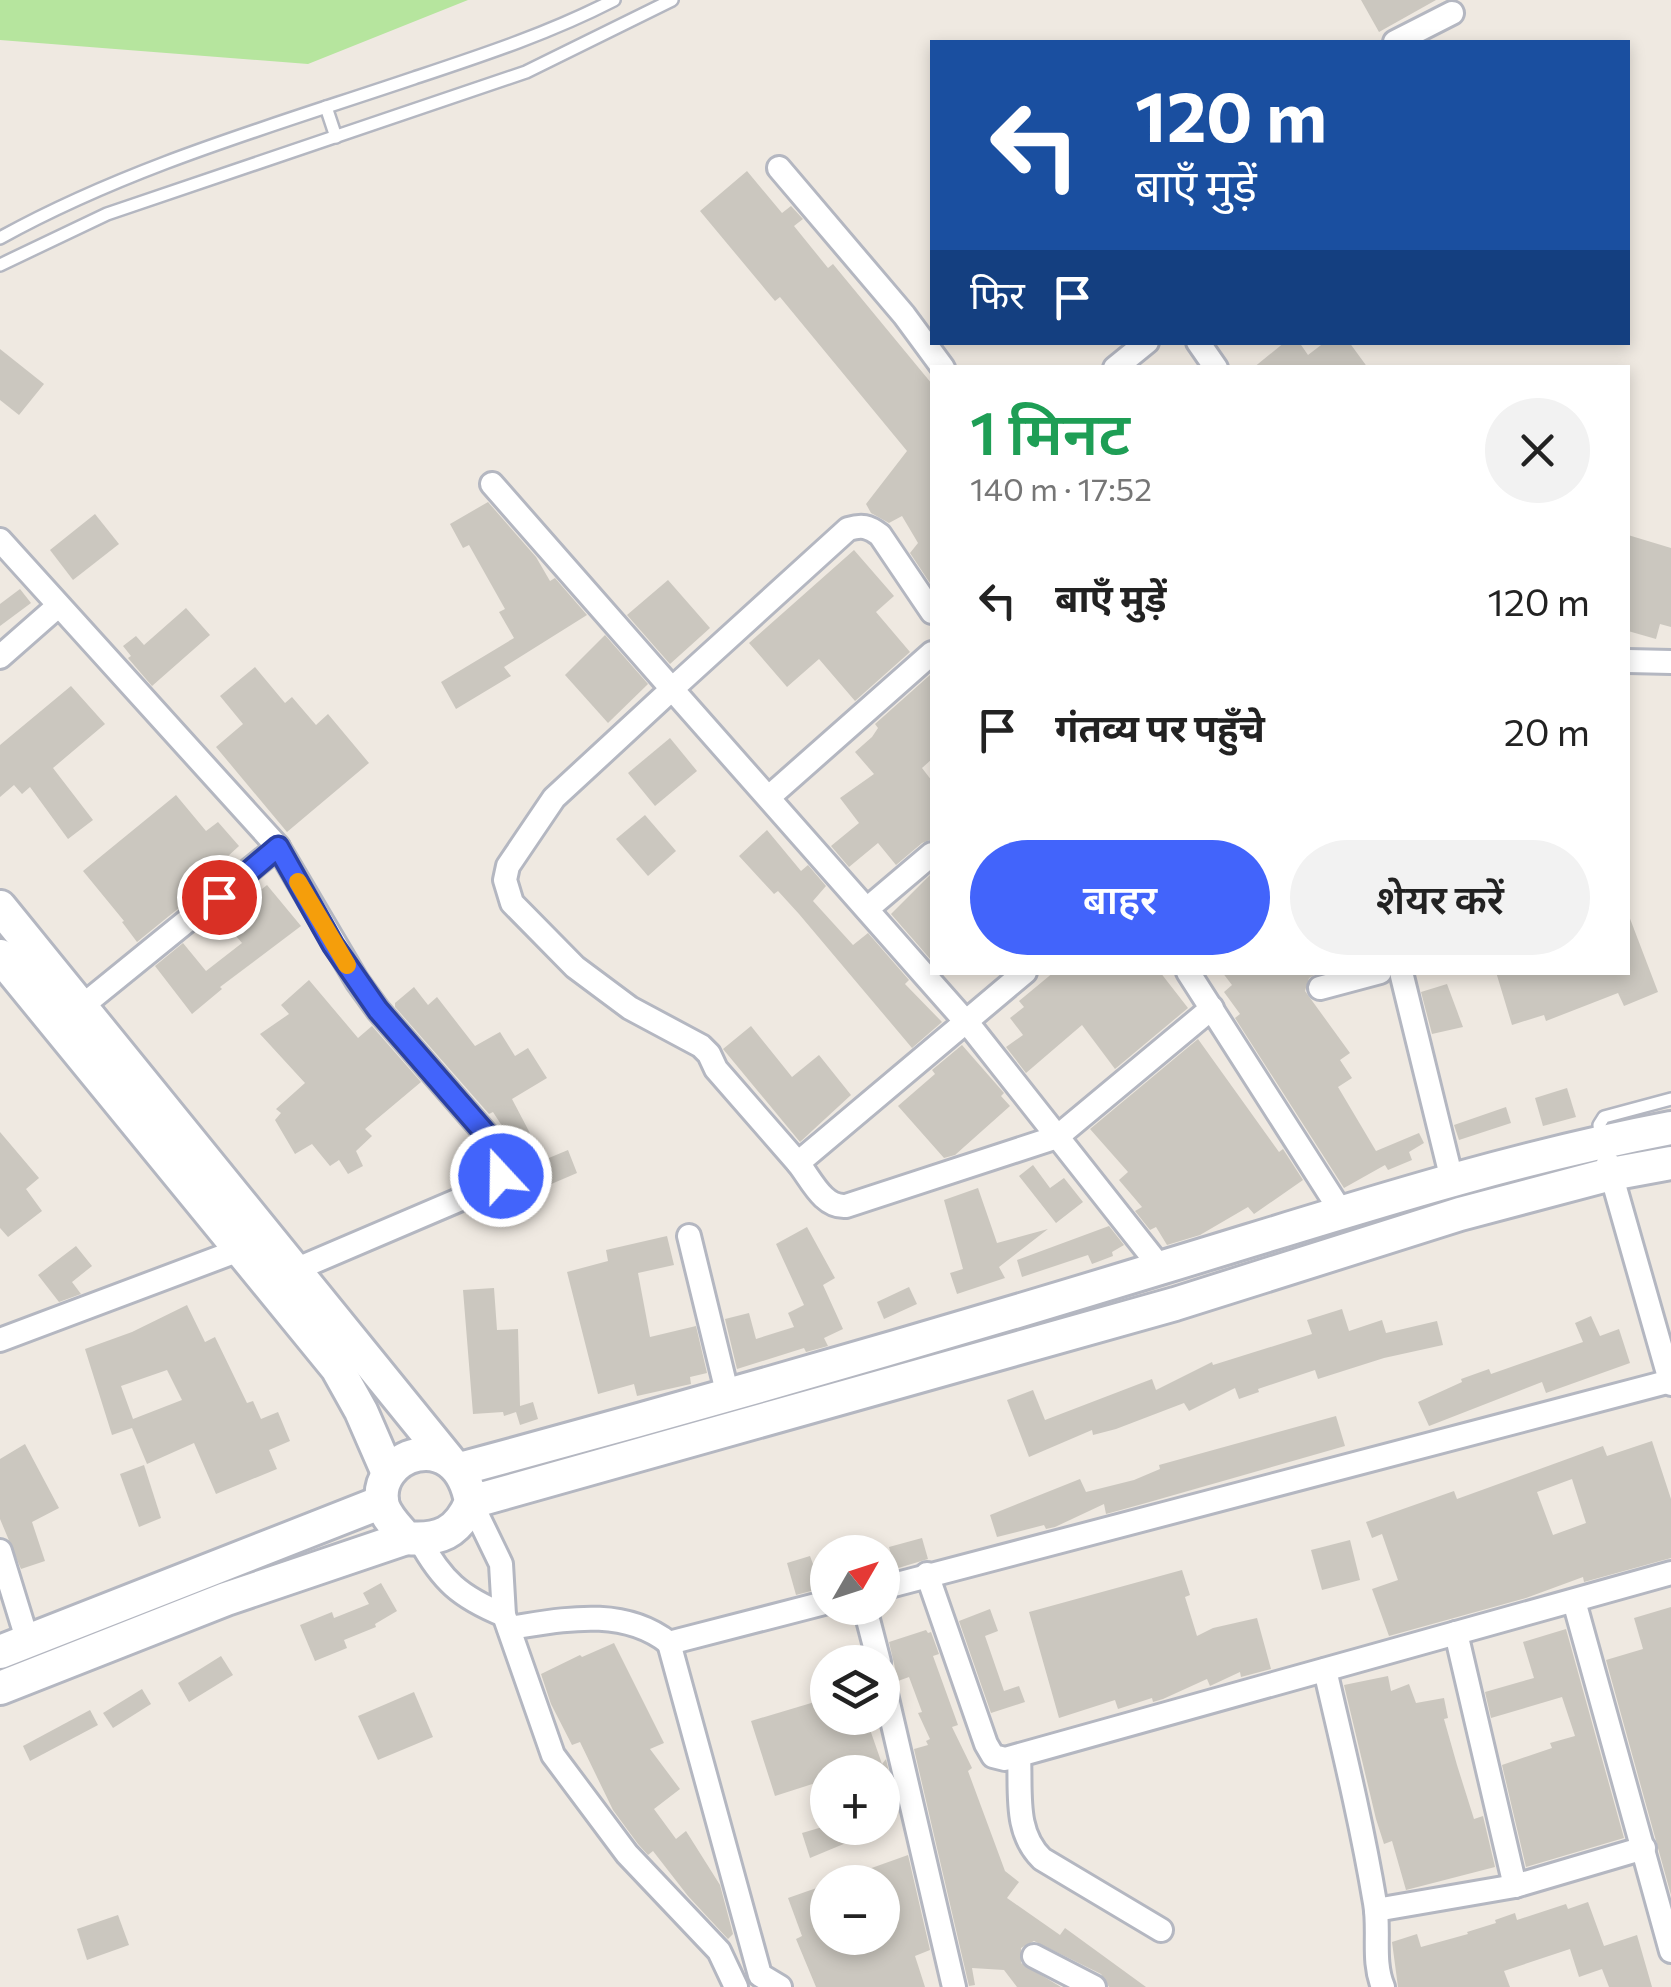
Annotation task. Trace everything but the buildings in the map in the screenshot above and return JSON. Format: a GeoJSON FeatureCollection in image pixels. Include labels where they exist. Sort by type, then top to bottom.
{"type":"FeatureCollection","features":[{"type":"Feature","properties":{"kind":"main road"},"geometry":{"type":"LineString","coordinates":[[0,908],[11,964],[337,1368],[385,1488],[388,1516],[413,1538]]}},
{"type":"Feature","properties":{"kind":"main road"},"geometry":{"type":"LineString","coordinates":[[0,1688],[226,1599],[413,1538],[434,1539],[448,1534],[460,1524],[471,1502],[468,1483],[454,1464],[82,1008],[11,964]]}},
{"type":"Feature","properties":{"kind":"main road"},"geometry":{"type":"LineString","coordinates":[[14,1647],[385,1488],[407,1458],[420,1454],[454,1464],[728,1396],[1161,1268],[1340,1210],[1601,1141],[1671,1128]]}},
{"type":"Feature","properties":{"kind":"main road"},"geometry":{"type":"LineString","coordinates":[[471,1502],[1175,1304],[1357,1244],[1611,1174],[1671,1163]]}},
{"type":"Feature","properties":{"kind":"street"},"geometry":{"type":"LineString","coordinates":[[1400,40],[1452,14]]}},
{"type":"Feature","properties":{"kind":"street"},"geometry":{"type":"LineString","coordinates":[[779,168],[904,315],[941,365]]}},
{"type":"Feature","properties":{"kind":"street"},"geometry":{"type":"LineString","coordinates":[[1119,365],[1144,345]]}},
{"type":"Feature","properties":{"kind":"street"},"geometry":{"type":"LineString","coordinates":[[492,484],[965,1021],[1161,1268]]}},
{"type":"Feature","properties":{"kind":"street"},"geometry":{"type":"LineString","coordinates":[[930,609],[880,535],[869,526],[848,529],[554,798],[508,866],[506,892],[522,915],[575,967],[630,1008],[700,1046],[826,1200],[837,1207],[1057,1137],[1212,1008]]}},
{"type":"Feature","properties":{"kind":"street"},"geometry":{"type":"LineString","coordinates":[[0,540],[264,828],[378,1010],[499,1149],[504,1164],[501,1176],[489,1187],[297,1269]]}},
{"type":"Feature","properties":{"kind":"street"},"geometry":{"type":"LineString","coordinates":[[0,657],[58,606]]}},
{"type":"Feature","properties":{"kind":"street"},"geometry":{"type":"LineString","coordinates":[[769,797],[930,655]]}},
{"type":"Feature","properties":{"kind":"street"},"geometry":{"type":"LineString","coordinates":[[1630,661],[1671,662]]}},
{"type":"Feature","properties":{"kind":"street"},"geometry":{"type":"LineString","coordinates":[[82,1008],[278,847]]}},
{"type":"Feature","properties":{"kind":"street"},"geometry":{"type":"LineString","coordinates":[[868,909],[930,856]]}},
{"type":"Feature","properties":{"kind":"street"},"geometry":{"type":"LineString","coordinates":[[798,1163],[1022,975]]}},
{"type":"Feature","properties":{"kind":"street"},"geometry":{"type":"LineString","coordinates":[[1190,975],[1340,1210]]}},
{"type":"Feature","properties":{"kind":"street"},"geometry":{"type":"LineString","coordinates":[[1320,988],[1369,975]]}},
{"type":"Feature","properties":{"kind":"street"},"geometry":{"type":"LineString","coordinates":[[1403,975],[1452,1180]]}},
{"type":"Feature","properties":{"kind":"street"},"geometry":{"type":"LineString","coordinates":[[900,1582],[1671,1382],[1601,1141]]}},
{"type":"Feature","properties":{"kind":"street"},"geometry":{"type":"LineString","coordinates":[[689,1236],[728,1396]]}},
{"type":"Feature","properties":{"kind":"street"},"geometry":{"type":"LineString","coordinates":[[0,1340],[242,1249]]}},
{"type":"Feature","properties":{"kind":"street"},"geometry":{"type":"LineString","coordinates":[[471,1502],[502,1564],[506,1621],[553,1755],[627,1854],[719,1951],[770,1981]]}},
{"type":"Feature","properties":{"kind":"street"},"geometry":{"type":"LineString","coordinates":[[413,1538],[437,1572],[470,1601],[506,1621],[617,1619],[638,1624],[668,1643],[770,1981]]}},
{"type":"Feature","properties":{"kind":"street"},"geometry":{"type":"LineString","coordinates":[[0,1551],[14,1647]]}},
{"type":"Feature","properties":{"kind":"street"},"geometry":{"type":"LineString","coordinates":[[927,1574],[986,1744],[993,1756],[1005,1760],[1671,1573]]}},
{"type":"Feature","properties":{"kind":"street"},"geometry":{"type":"LineString","coordinates":[[1574,1601],[1671,1951]]}},
{"type":"Feature","properties":{"kind":"street"},"geometry":{"type":"LineString","coordinates":[[668,1643],[810,1607]]}},
{"type":"Feature","properties":{"kind":"street"},"geometry":{"type":"LineString","coordinates":[[1456,1633],[1515,1886]]}},
{"type":"Feature","properties":{"kind":"street"},"geometry":{"type":"LineString","coordinates":[[1325,1670],[1363,1834],[1376,1910],[1378,1974],[1383,1987]]}},
{"type":"Feature","properties":{"kind":"street"},"geometry":{"type":"LineString","coordinates":[[895,1735],[954,1987]]}},
{"type":"Feature","properties":{"kind":"street"},"geometry":{"type":"LineString","coordinates":[[1019,1756],[1022,1831],[1029,1846],[1042,1859],[1161,1930]]}},
{"type":"Feature","properties":{"kind":"street"},"geometry":{"type":"LineString","coordinates":[[1376,1910],[1515,1886],[1644,1848]]}},
{"type":"Feature","properties":{"kind":"street"},"geometry":{"type":"LineString","coordinates":[[719,1951],[736,1987]]}},
{"type":"Feature","properties":{"kind":"street"},"geometry":{"type":"LineString","coordinates":[[1034,1956],[1094,1987]]}},
{"type":"Feature","properties":{"kind":"lane"},"geometry":{"type":"LineString","coordinates":[[0,238],[118,182],[530,38],[614,0]]}},
{"type":"Feature","properties":{"kind":"lane"},"geometry":{"type":"LineString","coordinates":[[0,264],[107,214],[526,72],[672,0]]}},
{"type":"Feature","properties":{"kind":"lane"},"geometry":{"type":"LineString","coordinates":[[326,107],[336,137]]}},
{"type":"Feature","properties":{"kind":"lane"},"geometry":{"type":"LineString","coordinates":[[1601,1141],[1599,1124],[1604,1117],[1671,1099]]}},
{"type":"Feature","properties":{"kind":"green space"},"geometry":{"type":"Polygon","coordinates":[[[0,0],[468,0],[308,64],[0,40],[0,0]]]}},
{"type":"Feature","properties":{"kind":"slow traffic"},"geometry":{"type":"LineString","coordinates":[[298,882],[347,965]]}},
{"type":"Feature","properties":{"kind":"route"},"geometry":{"type":"LineString","coordinates":[[219,897],[278,847],[333,945],[378,1010],[499,1149],[504,1164],[501,1176]]}}]}
